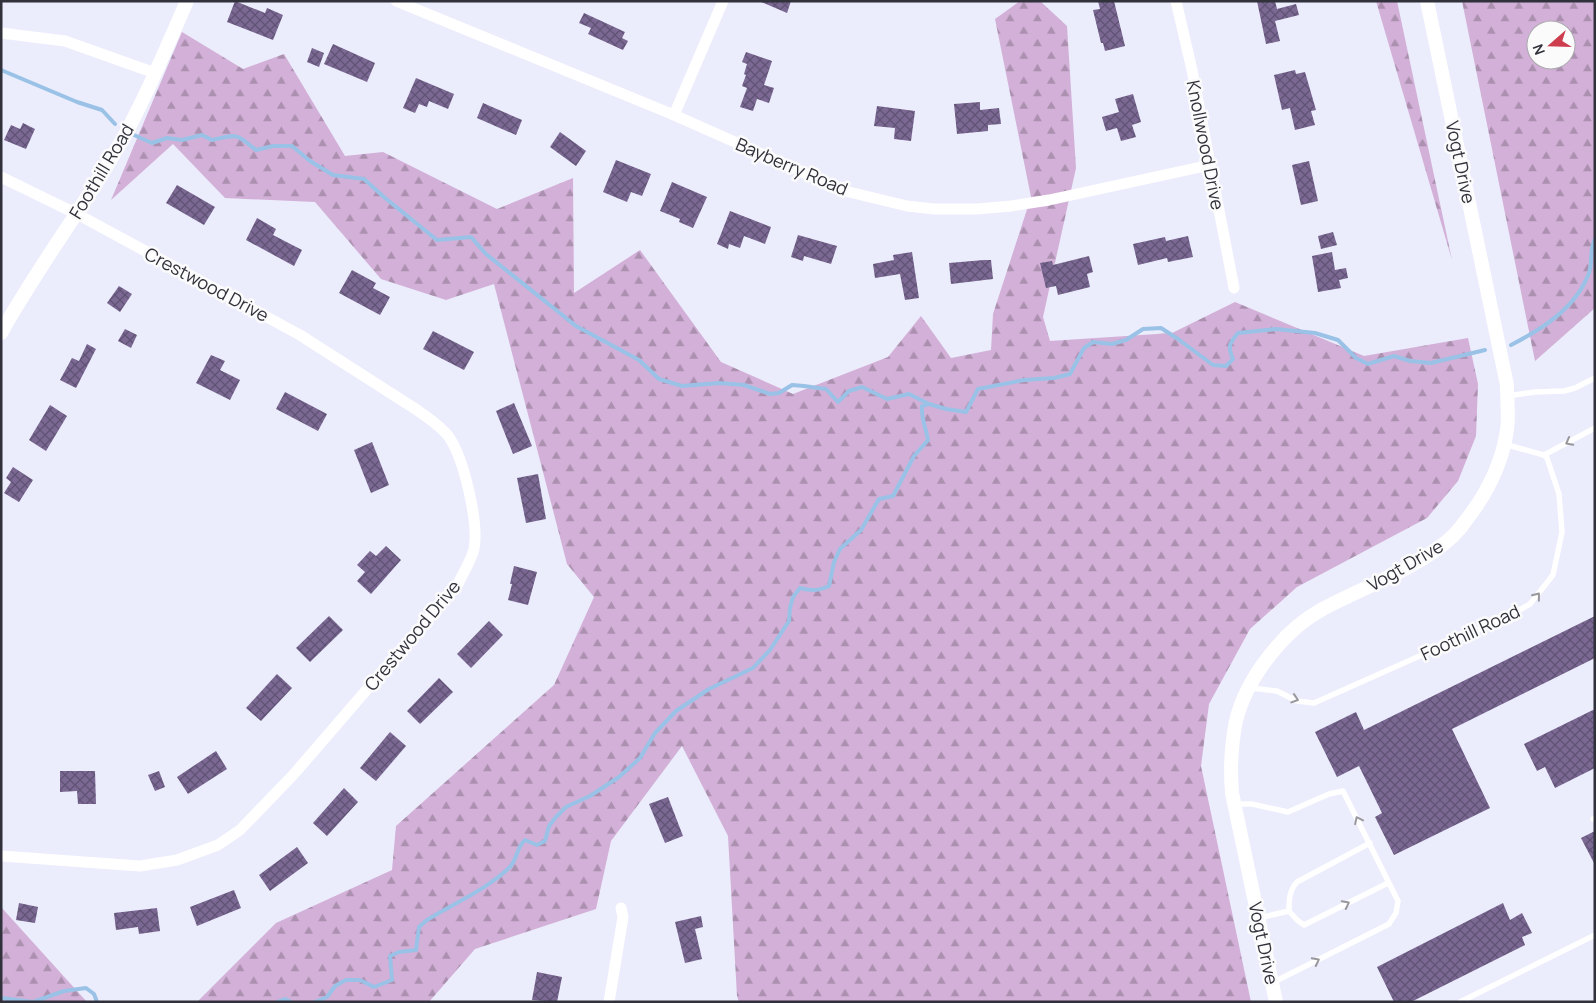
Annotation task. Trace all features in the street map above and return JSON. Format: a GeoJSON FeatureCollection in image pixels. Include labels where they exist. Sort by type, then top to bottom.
{"type":"FeatureCollection","features":[{"type":"Feature","properties":{"kind":"street","name":"Foothill Road"},"geometry":{"type":"LineString","coordinates":[[1,334],[49,254],[77,214],[118,148],[155,73],[187,1]]}},
{"type":"Feature","properties":{"kind":"street","name":"Bayberry Road"},"geometry":{"type":"LineString","coordinates":[[396,1],[674,115],[845,191],[907,206],[934,209],[977,209],[1011,206],[1049,200],[1210,165]]}},
{"type":"Feature","properties":{"kind":"street"},"geometry":{"type":"LineString","coordinates":[[674,115],[723,1]]}},
{"type":"Feature","properties":{"kind":"street","name":"Knollwood Drive"},"geometry":{"type":"LineString","coordinates":[[1176,1],[1234,288]]}},
{"type":"Feature","properties":{"kind":"street","name":"Vogt Drive"},"geometry":{"type":"LineString","coordinates":[[1276,1002],[1232,793],[1230,762],[1236,720],[1249,688],[1278,644],[1304,620],[1320,610],[1411,566],[1433,553],[1454,535],[1482,500],[1490,486],[1500,462],[1507,430],[1508,385],[1427,1]]}},
{"type":"Feature","properties":{"kind":"street"},"geometry":{"type":"LineString","coordinates":[[1,33],[65,41],[155,73]]}},
{"type":"Feature","properties":{"kind":"street","name":"Crestwood Drive"},"geometry":{"type":"LineString","coordinates":[[1,177],[77,214],[300,335],[435,423],[449,437],[465,476],[476,536],[474,551],[458,584],[294,774],[240,830],[218,845],[177,860],[140,866],[1,856]]}},
{"type":"Feature","properties":{"kind":"street"},"geometry":{"type":"LineString","coordinates":[[609,1002],[623,917],[621,908]]}},
{"type":"Feature","properties":{"kind":"lane"},"geometry":{"type":"LineString","coordinates":[[1507,396],[1535,392],[1564,391],[1595,378]]}},
{"type":"Feature","properties":{"kind":"lane"},"geometry":{"type":"LineString","coordinates":[[1504,443],[1544,455],[1595,428]]}},
{"type":"Feature","properties":{"kind":"lane","name":"Foothill Road"},"geometry":{"type":"LineString","coordinates":[[1249,688],[1277,692],[1297,701],[1314,703],[1505,618],[1530,604],[1553,574],[1562,532],[1558,494],[1547,458],[1544,455]]}},
{"type":"Feature","properties":{"kind":"lane"},"geometry":{"type":"LineString","coordinates":[[1234,804],[1252,804],[1288,812],[1329,794],[1343,791],[1398,901],[1396,913],[1389,924],[1272,983]]}},
{"type":"Feature","properties":{"kind":"lane"},"geometry":{"type":"LineString","coordinates":[[1370,843],[1297,882],[1292,888],[1289,911],[1304,925],[1388,882]]}},
{"type":"Feature","properties":{"kind":"lane"},"geometry":{"type":"LineString","coordinates":[[1258,918],[1289,911]]}},
{"type":"Feature","properties":{"kind":"lane"},"geometry":{"type":"LineString","coordinates":[[1460,1002],[1595,935]]}},
{"type":"Feature","properties":{"kind":"green space"},"geometry":{"type":"Polygon","coordinates":[[[1020,1],[1040,1],[1067,26],[1076,168],[1043,317],[1050,341],[1172,333],[1235,302],[1364,356],[1468,338],[1478,384],[1476,436],[1458,481],[1427,518],[1297,587],[1250,629],[1209,704],[1201,766],[1251,1002],[739,1002],[737,996],[728,836],[682,746],[611,841],[596,909],[475,949],[429,1002],[197,1002],[276,923],[392,870],[396,826],[554,685],[594,597],[567,564],[494,284],[446,300],[381,279],[315,202],[225,198],[173,144],[111,200],[182,32],[243,69],[284,54],[345,156],[383,152],[497,209],[573,178],[574,293],[640,250],[721,362],[793,394],[888,357],[921,316],[951,358],[991,350],[993,314],[1031,197],[995,19],[1020,1]]]}},
{"type":"Feature","properties":{"kind":"green space"},"geometry":{"type":"Polygon","coordinates":[[[1376,1],[1397,1],[1452,260],[1376,1]]]}},
{"type":"Feature","properties":{"kind":"green space"},"geometry":{"type":"Polygon","coordinates":[[[1462,1],[1595,1],[1595,308],[1535,361],[1462,1]]]}},
{"type":"Feature","properties":{"kind":"green space"},"geometry":{"type":"Polygon","coordinates":[[[1,907],[87,1002],[3,1002],[1,1000],[1,907]]]}},
{"type":"Feature","properties":{"kind":"building"},"geometry":{"type":"Polygon","coordinates":[[[235,1],[265,13],[267,8],[283,15],[273,40],[227,22],[235,1]]]}},
{"type":"Feature","properties":{"kind":"building"},"geometry":{"type":"Polygon","coordinates":[[[759,1],[791,1],[787,13],[759,1]]]}},
{"type":"Feature","properties":{"kind":"building"},"geometry":{"type":"Polygon","coordinates":[[[1098,1],[1114,1],[1125,46],[1105,51],[1103,43],[1101,43],[1093,10],[1100,9],[1098,1]]]}},
{"type":"Feature","properties":{"kind":"building"},"geometry":{"type":"Polygon","coordinates":[[[1257,1],[1275,1],[1277,9],[1296,4],[1299,15],[1275,21],[1280,41],[1266,44],[1257,1]]]}},
{"type":"Feature","properties":{"kind":"building"},"geometry":{"type":"Polygon","coordinates":[[[584,13],[625,32],[622,38],[628,41],[623,50],[588,34],[591,28],[579,23],[584,13]]]}},
{"type":"Feature","properties":{"kind":"building"},"geometry":{"type":"Polygon","coordinates":[[[333,44],[375,63],[367,82],[324,64],[333,44]]]}},
{"type":"Feature","properties":{"kind":"building"},"geometry":{"type":"Polygon","coordinates":[[[312,48],[324,53],[319,67],[307,62],[312,48]]]}},
{"type":"Feature","properties":{"kind":"building"},"geometry":{"type":"Polygon","coordinates":[[[746,52],[772,61],[764,85],[774,88],[769,103],[757,99],[753,111],[740,107],[747,88],[742,86],[747,64],[742,62],[746,52]]]}},
{"type":"Feature","properties":{"kind":"building"},"geometry":{"type":"Polygon","coordinates":[[[1295,70],[1296,74],[1305,72],[1316,110],[1311,111],[1315,125],[1295,130],[1290,108],[1282,110],[1274,75],[1295,70]]]}},
{"type":"Feature","properties":{"kind":"building"},"geometry":{"type":"Polygon","coordinates":[[[416,78],[454,94],[448,109],[429,101],[427,107],[419,104],[415,113],[403,108],[416,78]]]}},
{"type":"Feature","properties":{"kind":"building"},"geometry":{"type":"Polygon","coordinates":[[[1133,94],[1141,122],[1132,125],[1136,137],[1121,141],[1117,128],[1106,131],[1102,117],[1119,112],[1115,99],[1133,94]]]}},
{"type":"Feature","properties":{"kind":"building"},"geometry":{"type":"Polygon","coordinates":[[[980,102],[980,110],[999,108],[1001,124],[988,125],[988,131],[957,134],[954,104],[980,102]]]}},
{"type":"Feature","properties":{"kind":"building"},"geometry":{"type":"Polygon","coordinates":[[[483,103],[522,120],[516,135],[477,118],[483,103]]]}},
{"type":"Feature","properties":{"kind":"building"},"geometry":{"type":"Polygon","coordinates":[[[877,106],[915,111],[911,141],[894,139],[895,128],[874,126],[877,106]]]}},
{"type":"Feature","properties":{"kind":"building"},"geometry":{"type":"Polygon","coordinates":[[[23,123],[35,129],[26,149],[4,140],[11,125],[20,129],[23,123]]]}},
{"type":"Feature","properties":{"kind":"building"},"geometry":{"type":"Polygon","coordinates":[[[560,132],[586,151],[576,166],[550,147],[560,132]]]}},
{"type":"Feature","properties":{"kind":"building"},"geometry":{"type":"Polygon","coordinates":[[[616,160],[651,174],[642,196],[631,192],[627,202],[603,192],[616,160]]]}},
{"type":"Feature","properties":{"kind":"building"},"geometry":{"type":"Polygon","coordinates":[[[1309,161],[1318,201],[1301,205],[1292,165],[1309,161]]]}},
{"type":"Feature","properties":{"kind":"building"},"geometry":{"type":"Polygon","coordinates":[[[672,182],[707,197],[693,228],[679,222],[680,219],[660,211],[672,182]]]}},
{"type":"Feature","properties":{"kind":"building"},"geometry":{"type":"Polygon","coordinates":[[[177,185],[215,207],[204,225],[166,203],[177,185]]]}},
{"type":"Feature","properties":{"kind":"building"},"geometry":{"type":"Polygon","coordinates":[[[730,211],[771,227],[765,244],[744,236],[740,248],[729,244],[728,249],[717,244],[730,211]]]}},
{"type":"Feature","properties":{"kind":"building"},"geometry":{"type":"Polygon","coordinates":[[[257,218],[276,229],[273,235],[302,250],[294,266],[246,240],[257,218]]]}},
{"type":"Feature","properties":{"kind":"building"},"geometry":{"type":"Polygon","coordinates":[[[1333,232],[1337,245],[1321,249],[1318,236],[1333,232]]]}},
{"type":"Feature","properties":{"kind":"building"},"geometry":{"type":"Polygon","coordinates":[[[798,235],[837,246],[831,264],[804,256],[803,261],[791,257],[798,235]]]}},
{"type":"Feature","properties":{"kind":"building"},"geometry":{"type":"Polygon","coordinates":[[[1188,236],[1193,257],[1168,262],[1167,258],[1138,265],[1133,244],[1165,237],[1166,241],[1188,236]]]}},
{"type":"Feature","properties":{"kind":"building"},"geometry":{"type":"Polygon","coordinates":[[[912,252],[919,298],[905,300],[900,274],[875,278],[873,264],[894,260],[893,255],[912,252]]]}},
{"type":"Feature","properties":{"kind":"building"},"geometry":{"type":"Polygon","coordinates":[[[1332,252],[1335,270],[1346,268],[1348,278],[1339,280],[1341,288],[1318,292],[1312,256],[1332,252]]]}},
{"type":"Feature","properties":{"kind":"building"},"geometry":{"type":"Polygon","coordinates":[[[1089,256],[1093,272],[1087,274],[1090,287],[1058,295],[1056,286],[1046,288],[1040,263],[1052,261],[1053,265],[1089,256]]]}},
{"type":"Feature","properties":{"kind":"building"},"geometry":{"type":"Polygon","coordinates":[[[991,260],[993,279],[951,284],[949,263],[991,260]]]}},
{"type":"Feature","properties":{"kind":"building"},"geometry":{"type":"Polygon","coordinates":[[[352,270],[376,283],[373,288],[390,297],[380,315],[339,293],[352,270]]]}},
{"type":"Feature","properties":{"kind":"building"},"geometry":{"type":"Polygon","coordinates":[[[119,286],[132,294],[120,312],[107,303],[119,286]]]}},
{"type":"Feature","properties":{"kind":"building"},"geometry":{"type":"Polygon","coordinates":[[[125,329],[137,335],[131,348],[118,341],[125,329]]]}},
{"type":"Feature","properties":{"kind":"building"},"geometry":{"type":"Polygon","coordinates":[[[433,331],[474,352],[464,370],[423,349],[433,331]]]}},
{"type":"Feature","properties":{"kind":"building"},"geometry":{"type":"Polygon","coordinates":[[[87,344],[96,349],[76,388],[60,380],[72,358],[79,361],[87,344]]]}},
{"type":"Feature","properties":{"kind":"building"},"geometry":{"type":"Polygon","coordinates":[[[211,355],[225,361],[220,370],[240,380],[230,400],[196,383],[211,355]]]}},
{"type":"Feature","properties":{"kind":"building"},"geometry":{"type":"Polygon","coordinates":[[[285,392],[327,414],[318,431],[276,409],[285,392]]]}},
{"type":"Feature","properties":{"kind":"building"},"geometry":{"type":"Polygon","coordinates":[[[514,403],[532,446],[513,454],[496,411],[514,403]]]}},
{"type":"Feature","properties":{"kind":"building"},"geometry":{"type":"Polygon","coordinates":[[[50,405],[67,416],[46,451],[29,440],[50,405]]]}},
{"type":"Feature","properties":{"kind":"building"},"geometry":{"type":"Polygon","coordinates":[[[372,442],[389,485],[371,493],[354,450],[372,442]]]}},
{"type":"Feature","properties":{"kind":"building"},"geometry":{"type":"Polygon","coordinates":[[[13,467],[33,480],[19,502],[4,493],[11,482],[6,478],[13,467]]]}},
{"type":"Feature","properties":{"kind":"building"},"geometry":{"type":"Polygon","coordinates":[[[538,474],[546,519],[526,523],[517,478],[538,474]]]}},
{"type":"Feature","properties":{"kind":"building"},"geometry":{"type":"Polygon","coordinates":[[[386,546],[401,560],[371,594],[357,581],[365,572],[357,565],[370,551],[376,556],[386,546]]]}},
{"type":"Feature","properties":{"kind":"building"},"geometry":{"type":"Polygon","coordinates":[[[514,566],[537,572],[528,605],[508,600],[514,566]]]}},
{"type":"Feature","properties":{"kind":"building"},"geometry":{"type":"Polygon","coordinates":[[[329,616],[343,630],[310,662],[296,648],[329,616]]]}},
{"type":"Feature","properties":{"kind":"building"},"geometry":{"type":"Polygon","coordinates":[[[1595,616],[1595,658],[1452,729],[1490,808],[1394,855],[1375,817],[1382,813],[1359,766],[1337,777],[1315,732],[1356,712],[1364,730],[1595,616]]]}},
{"type":"Feature","properties":{"kind":"building"},"geometry":{"type":"Polygon","coordinates":[[[489,621],[503,635],[471,668],[457,654],[489,621]]]}},
{"type":"Feature","properties":{"kind":"building"},"geometry":{"type":"Polygon","coordinates":[[[277,674],[292,688],[261,721],[246,708],[277,674]]]}},
{"type":"Feature","properties":{"kind":"building"},"geometry":{"type":"Polygon","coordinates":[[[439,678],[453,692],[420,724],[407,711],[439,678]]]}},
{"type":"Feature","properties":{"kind":"building"},"geometry":{"type":"Polygon","coordinates":[[[1595,709],[1595,768],[1555,788],[1545,767],[1537,771],[1524,744],[1595,709]]]}},
{"type":"Feature","properties":{"kind":"building"},"geometry":{"type":"Polygon","coordinates":[[[390,732],[406,746],[376,781],[360,768],[390,732]]]}},
{"type":"Feature","properties":{"kind":"building"},"geometry":{"type":"Polygon","coordinates":[[[216,751],[227,769],[188,794],[177,777],[216,751]]]}},
{"type":"Feature","properties":{"kind":"building"},"geometry":{"type":"Polygon","coordinates":[[[60,771],[95,771],[96,804],[78,804],[77,791],[60,792],[60,771]]]}},
{"type":"Feature","properties":{"kind":"building"},"geometry":{"type":"Polygon","coordinates":[[[159,771],[165,787],[155,791],[148,775],[159,771]]]}},
{"type":"Feature","properties":{"kind":"building"},"geometry":{"type":"Polygon","coordinates":[[[344,788],[358,802],[327,836],[313,823],[344,788]]]}},
{"type":"Feature","properties":{"kind":"building"},"geometry":{"type":"Polygon","coordinates":[[[668,797],[683,836],[665,843],[649,804],[668,797]]]}},
{"type":"Feature","properties":{"kind":"building"},"geometry":{"type":"Polygon","coordinates":[[[1595,831],[1595,865],[1581,838],[1595,831]]]}},
{"type":"Feature","properties":{"kind":"building"},"geometry":{"type":"Polygon","coordinates":[[[297,847],[308,863],[270,891],[259,875],[297,847]]]}},
{"type":"Feature","properties":{"kind":"building"},"geometry":{"type":"Polygon","coordinates":[[[234,890],[241,908],[197,926],[190,907],[234,890]]]}},
{"type":"Feature","properties":{"kind":"building"},"geometry":{"type":"Polygon","coordinates":[[[19,903],[38,907],[35,923],[16,920],[19,903]]]}},
{"type":"Feature","properties":{"kind":"building"},"geometry":{"type":"Polygon","coordinates":[[[1503,903],[1510,920],[1522,913],[1532,933],[1522,937],[1525,945],[1411,1002],[1394,1002],[1377,967],[1503,903]]]}},
{"type":"Feature","properties":{"kind":"building"},"geometry":{"type":"Polygon","coordinates":[[[157,908],[160,931],[139,934],[138,927],[116,930],[114,913],[157,908]]]}},
{"type":"Feature","properties":{"kind":"building"},"geometry":{"type":"Polygon","coordinates":[[[701,916],[703,927],[695,929],[702,959],[685,963],[675,922],[701,916]]]}},
{"type":"Feature","properties":{"kind":"building"},"geometry":{"type":"Polygon","coordinates":[[[537,972],[562,977],[557,1002],[532,1000],[537,972]]]}},
{"type":"Feature","properties":{"kind":"waterway"},"geometry":{"type":"LineString","coordinates":[[1,70],[77,102],[102,110],[115,124]]}},
{"type":"Feature","properties":{"kind":"waterway"},"geometry":{"type":"LineString","coordinates":[[134,135],[152,143],[167,138],[182,140],[202,135],[212,140],[236,136],[256,150],[273,146],[292,146],[310,161],[333,175],[364,179],[437,240],[471,237],[486,254],[576,326],[639,360],[659,379],[682,386],[719,383],[744,385],[770,394],[779,393],[792,385],[804,386],[826,389],[838,402],[849,391],[862,387],[887,399],[909,394],[929,404]]}},
{"type":"Feature","properties":{"kind":"waterway"},"geometry":{"type":"LineString","coordinates":[[1511,345],[1557,316],[1576,297],[1589,273],[1592,247],[1595,239]]}},
{"type":"Feature","properties":{"kind":"waterway"},"geometry":{"type":"LineString","coordinates":[[315,1002],[327,997],[335,986],[346,980],[360,980],[374,987],[392,980],[390,956],[399,952],[416,950],[419,927],[427,920],[481,889],[501,875],[510,867],[525,840],[537,845],[545,841],[549,826],[566,807],[590,796],[619,777],[640,758],[655,733],[676,711],[709,689],[753,668],[770,650],[789,621],[793,597],[800,588],[814,590],[829,586],[834,562],[840,549],[861,530],[879,499],[893,496],[914,456],[928,440],[922,406],[929,404],[966,412],[978,389],[1070,374],[1084,348],[1093,342],[1112,344],[1126,340],[1143,329],[1161,328],[1213,365],[1226,366],[1233,359],[1230,345],[1238,333],[1276,329],[1315,333],[1338,340],[1356,358],[1368,364],[1394,356],[1410,361],[1431,363],[1485,350]]}},
{"type":"Feature","properties":{"kind":"waterway"},"geometry":{"type":"LineString","coordinates":[[1,998],[33,1002],[64,991],[86,988],[94,994],[97,1002]]}},
{"type":"Feature","properties":{"kind":"waterway"},"geometry":{"type":"LineString","coordinates":[[277,1002],[285,999],[291,1002]]}}]}
